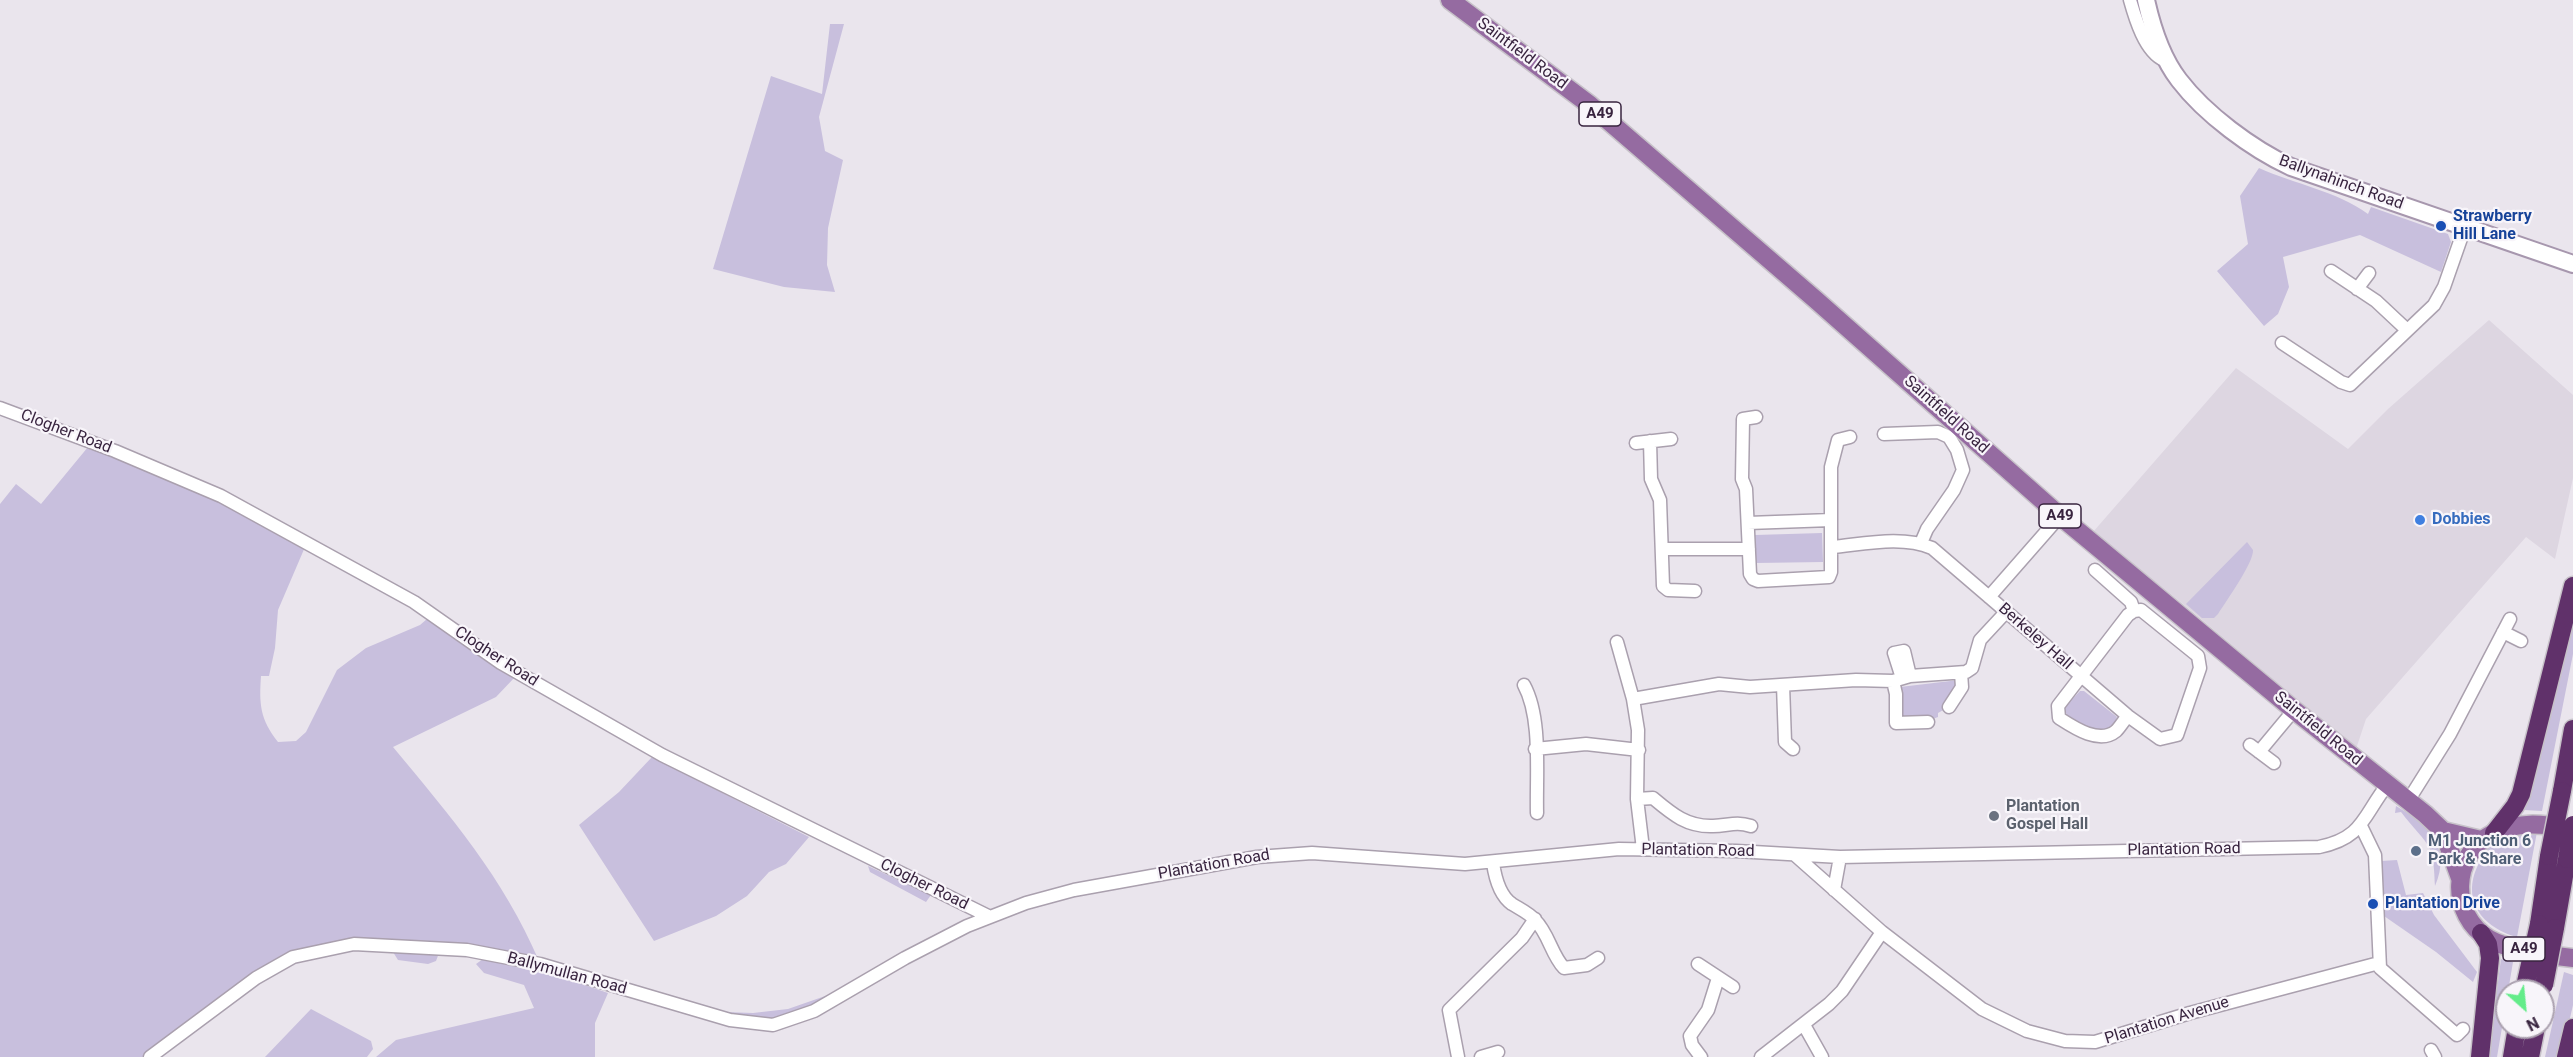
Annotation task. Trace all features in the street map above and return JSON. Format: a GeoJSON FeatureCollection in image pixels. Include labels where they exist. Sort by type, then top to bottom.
{"type":"FeatureCollection","features":[{"type":"Feature","properties":{"kind":"highway"},"geometry":{"type":"LineString","coordinates":[[2488,836],[2515,806],[2521,794],[2573,586]]}},
{"type":"Feature","properties":{"kind":"highway"},"geometry":{"type":"LineString","coordinates":[[2536,979],[2558,858],[2562,791],[2573,729]]}},
{"type":"Feature","properties":{"kind":"highway"},"geometry":{"type":"LineString","coordinates":[[2558,858],[2573,826]]}},
{"type":"Feature","properties":{"kind":"highway"},"geometry":{"type":"LineString","coordinates":[[2480,1057],[2490,958],[2488,944],[2481,933]]}},
{"type":"Feature","properties":{"kind":"highway"},"geometry":{"type":"LineString","coordinates":[[2566,1057],[2573,1028]]}},
{"type":"Feature","properties":{"kind":"highway"},"geometry":{"type":"LineString","coordinates":[[2511,1057],[2515,1039]]}},
{"type":"Feature","properties":{"kind":"highway"},"geometry":{"type":"LineString","coordinates":[[2530,1057],[2534,1039]]}},
{"type":"Feature","properties":{"kind":"main road","name":"Saintfield Road"},"geometry":{"type":"LineString","coordinates":[[1450,0],[1590,105],[1816,300],[2060,516],[2443,831],[2460,878]]}},
{"type":"Feature","properties":{"kind":"main road","name":"A49"},"geometry":{"type":"LineString","coordinates":[[2573,826],[2538,824],[2508,828],[2488,836],[2467,857],[2460,878],[2463,909],[2470,923],[2489,939],[2512,947],[2573,958]]}},
{"type":"Feature","properties":{"kind":"main road","name":"Saintfield Road"},"geometry":{"type":"LineString","coordinates":[[2443,831],[2488,836]]}},
{"type":"Feature","properties":{"kind":"street"},"geometry":{"type":"LineString","coordinates":[[2130,0],[2150,47],[2157,56],[2167,60]]}},
{"type":"Feature","properties":{"kind":"street","name":"Ballynahinch Road"},"geometry":{"type":"LineString","coordinates":[[2146,0],[2158,40],[2178,80],[2219,120],[2275,160],[2573,264]]}},
{"type":"Feature","properties":{"kind":"street"},"geometry":{"type":"LineString","coordinates":[[2282,343],[2341,382],[2350,385],[2434,305],[2444,287],[2464,227]]}},
{"type":"Feature","properties":{"kind":"street"},"geometry":{"type":"LineString","coordinates":[[2331,271],[2376,301],[2407,330]]}},
{"type":"Feature","properties":{"kind":"street"},"geometry":{"type":"LineString","coordinates":[[2357,288],[2369,273]]}},
{"type":"Feature","properties":{"kind":"street","name":"Clogher Road"},"geometry":{"type":"LineString","coordinates":[[0,408],[115,451],[221,496],[414,602],[501,663],[662,755],[988,916]]}},
{"type":"Feature","properties":{"kind":"street"},"geometry":{"type":"LineString","coordinates":[[1745,417],[1742,479],[1746,489],[1750,574],[1758,581],[1829,577],[1832,547],[1831,467],[1839,437]]}},
{"type":"Feature","properties":{"kind":"street"},"geometry":{"type":"LineString","coordinates":[[1832,547],[1905,541],[1921,543],[1927,529],[1954,490],[1963,470],[1957,450],[1948,436],[1938,432],[1884,434]]}},
{"type":"Feature","properties":{"kind":"street"},"geometry":{"type":"LineString","coordinates":[[1636,443],[1671,439]]}},
{"type":"Feature","properties":{"kind":"street"},"geometry":{"type":"LineString","coordinates":[[1650,441],[1651,479],[1660,500],[1664,586],[1668,590],[1695,591]]}},
{"type":"Feature","properties":{"kind":"street"},"geometry":{"type":"LineString","coordinates":[[1963,470],[1976,473]]}},
{"type":"Feature","properties":{"kind":"street","name":"Berkeley Hall"},"geometry":{"type":"LineString","coordinates":[[1989,597],[2060,516]]}},
{"type":"Feature","properties":{"kind":"street"},"geometry":{"type":"LineString","coordinates":[[1748,523],[1830,520]]}},
{"type":"Feature","properties":{"kind":"street","name":"Berkeley Hall"},"geometry":{"type":"LineString","coordinates":[[1921,543],[1932,548],[2080,677]]}},
{"type":"Feature","properties":{"kind":"street"},"geometry":{"type":"LineString","coordinates":[[1662,549],[1749,549]]}},
{"type":"Feature","properties":{"kind":"street"},"geometry":{"type":"LineString","coordinates":[[2080,677],[2160,739],[2177,735],[2200,668],[2198,656],[2141,610],[2134,611],[2131,602],[2095,570]]}},
{"type":"Feature","properties":{"kind":"street","name":"Berkeley Hall"},"geometry":{"type":"LineString","coordinates":[[2128,716],[2115,732],[2104,736],[2083,733],[2059,718],[2058,706],[2128,615],[2134,611]]}},
{"type":"Feature","properties":{"kind":"street"},"geometry":{"type":"LineString","coordinates":[[1633,699],[1719,684],[1750,687],[1961,673],[1972,668],[1980,640],[2006,612]]}},
{"type":"Feature","properties":{"kind":"street"},"geometry":{"type":"LineString","coordinates":[[2408,801],[2450,734],[2510,619]]}},
{"type":"Feature","properties":{"kind":"street"},"geometry":{"type":"LineString","coordinates":[[2503,632],[2521,641]]}},
{"type":"Feature","properties":{"kind":"street"},"geometry":{"type":"LineString","coordinates":[[1617,642],[1626,656],[1633,699],[1639,750],[1637,799],[1643,849]]}},
{"type":"Feature","properties":{"kind":"street"},"geometry":{"type":"LineString","coordinates":[[1949,707],[1962,687],[1961,673]]}},
{"type":"Feature","properties":{"kind":"street"},"geometry":{"type":"LineString","coordinates":[[1902,678],[1896,694],[1896,723],[1928,722]]}},
{"type":"Feature","properties":{"kind":"street"},"geometry":{"type":"LineString","coordinates":[[1524,685],[1532,700],[1534,711],[1537,813]]}},
{"type":"Feature","properties":{"kind":"street"},"geometry":{"type":"LineString","coordinates":[[1783,685],[1785,745]]}},
{"type":"Feature","properties":{"kind":"street"},"geometry":{"type":"LineString","coordinates":[[2274,763],[2255,749],[2294,710]]}},
{"type":"Feature","properties":{"kind":"street"},"geometry":{"type":"LineString","coordinates":[[1535,749],[1586,744],[1639,750]]}},
{"type":"Feature","properties":{"kind":"street","name":"Plantation Road"},"geometry":{"type":"LineString","coordinates":[[988,916],[1074,890],[1257,857],[1312,853],[1465,864],[1493,863],[1587,851],[1643,849],[1840,857],[2319,847],[2345,838],[2361,826],[2388,784]]}},
{"type":"Feature","properties":{"kind":"street"},"geometry":{"type":"LineString","coordinates":[[1637,799],[1653,798],[1682,822],[1713,826],[1738,822],[1751,826]]}},
{"type":"Feature","properties":{"kind":"street"},"geometry":{"type":"LineString","coordinates":[[2361,826],[2375,855],[2379,963],[2383,972],[2457,1035],[2463,1029]]}},
{"type":"Feature","properties":{"kind":"street","name":"Plantation Avenue"},"geometry":{"type":"LineString","coordinates":[[1797,856],[1882,932],[1993,1016],[2027,1031],[2054,1039],[2086,1043],[2379,963]]}},
{"type":"Feature","properties":{"kind":"street"},"geometry":{"type":"LineString","coordinates":[[1834,890],[1840,857]]}},
{"type":"Feature","properties":{"kind":"street"},"geometry":{"type":"LineString","coordinates":[[1493,863],[1497,885],[1509,903],[1535,919],[1546,935],[1557,960],[1564,968],[1587,965],[1598,958]]}},
{"type":"Feature","properties":{"kind":"street","name":"Ballymullan Road"},"geometry":{"type":"LineString","coordinates":[[150,1057],[256,978],[293,957],[354,944],[467,950],[540,964],[730,1020],[773,1025],[814,1011],[905,958],[988,916]]}},
{"type":"Feature","properties":{"kind":"street"},"geometry":{"type":"LineString","coordinates":[[1458,1057],[1449,1010],[1522,938],[1535,919]]}},
{"type":"Feature","properties":{"kind":"street"},"geometry":{"type":"LineString","coordinates":[[1761,1057],[1804,1025],[1842,991],[1882,932]]}},
{"type":"Feature","properties":{"kind":"street"},"geometry":{"type":"LineString","coordinates":[[1698,964],[1733,987]]}},
{"type":"Feature","properties":{"kind":"street"},"geometry":{"type":"LineString","coordinates":[[1701,1057],[1692,1046],[1690,1036],[1708,1010],[1718,978]]}},
{"type":"Feature","properties":{"kind":"street"},"geometry":{"type":"LineString","coordinates":[[1804,1025],[1822,1057]]}},
{"type":"Feature","properties":{"kind":"street"},"geometry":{"type":"LineString","coordinates":[[1481,1057],[1498,1052]]}},
{"type":"Feature","properties":{"kind":"shaded area"},"geometry":{"type":"Polygon","coordinates":[[[830,24],[844,24],[819,117],[825,151],[843,160],[828,228],[827,265],[835,292],[784,287],[713,269],[771,76],[822,94],[830,24]]]}},
{"type":"Feature","properties":{"kind":"shaded area"},"geometry":{"type":"Polygon","coordinates":[[[2259,168],[2343,199],[2368,214],[2371,207],[2448,234],[2451,242],[2441,272],[2360,235],[2283,257],[2289,287],[2278,314],[2264,326],[2217,271],[2248,244],[2240,196],[2259,168]]]}},
{"type":"Feature","properties":{"kind":"shaded area","name":"Dobbies"},"geometry":{"type":"Polygon","coordinates":[[[2489,320],[2573,395],[2573,478],[2555,559],[2526,537],[2366,719],[2356,749],[2188,608],[2093,532],[2236,368],[2348,449],[2388,409],[2489,320]]]}},
{"type":"Feature","properties":{"kind":"shaded area"},"geometry":{"type":"Polygon","coordinates":[[[88,447],[215,500],[305,547],[278,610],[275,648],[269,676],[261,676],[262,711],[267,726],[278,742],[296,741],[306,732],[337,670],[366,648],[420,625],[427,619],[515,677],[496,697],[393,747],[455,823],[492,875],[525,931],[539,961],[404,942],[336,943],[304,949],[275,960],[142,1057],[0,1057],[0,504],[16,484],[41,504],[88,447]]]}},
{"type":"Feature","properties":{"kind":"shaded area"},"geometry":{"type":"Polygon","coordinates":[[[1822,533],[1823,562],[1756,563],[1755,535],[1822,533]]]}},
{"type":"Feature","properties":{"kind":"shaded area"},"geometry":{"type":"Polygon","coordinates":[[[2247,542],[2253,550],[2252,556],[2239,581],[2214,618],[2202,618],[2186,604],[2247,542]]]}},
{"type":"Feature","properties":{"kind":"shaded area"},"geometry":{"type":"Polygon","coordinates":[[[2573,620],[2573,654],[2542,811],[2524,810],[2573,620]]]}},
{"type":"Feature","properties":{"kind":"shaded area"},"geometry":{"type":"Polygon","coordinates":[[[1959,680],[1945,709],[1938,713],[1938,717],[1930,720],[1903,718],[1900,687],[1959,680]]]}},
{"type":"Feature","properties":{"kind":"shaded area"},"geometry":{"type":"Polygon","coordinates":[[[2080,691],[2084,691],[2117,717],[2107,730],[2081,726],[2067,715],[2064,708],[2080,691]]]}},
{"type":"Feature","properties":{"kind":"shaded area"},"geometry":{"type":"Polygon","coordinates":[[[652,757],[809,837],[786,864],[769,872],[747,896],[716,916],[654,941],[579,825],[619,792],[652,757]]]}},
{"type":"Feature","properties":{"kind":"shaded area"},"geometry":{"type":"Polygon","coordinates":[[[2396,806],[2418,821],[2434,838],[2441,860],[2435,886],[2431,851],[2401,812],[2395,813],[2396,806]]]}},
{"type":"Feature","properties":{"kind":"shaded area"},"geometry":{"type":"Polygon","coordinates":[[[2537,832],[2517,937],[2492,925],[2476,907],[2472,884],[2482,858],[2477,854],[2506,838],[2537,832]]]}},
{"type":"Feature","properties":{"kind":"shaded area"},"geometry":{"type":"Polygon","coordinates":[[[2397,860],[2406,895],[2423,893],[2434,915],[2477,972],[2473,982],[2436,952],[2384,916],[2381,861],[2397,860]]]}},
{"type":"Feature","properties":{"kind":"shaded area"},"geometry":{"type":"Polygon","coordinates":[[[868,866],[931,895],[926,902],[870,872],[868,866]]]}},
{"type":"Feature","properties":{"kind":"shaded area"},"geometry":{"type":"Polygon","coordinates":[[[393,952],[439,953],[436,961],[428,964],[398,960],[393,952]]]}},
{"type":"Feature","properties":{"kind":"shaded area"},"geometry":{"type":"Polygon","coordinates":[[[483,959],[570,980],[608,993],[595,1023],[595,1057],[376,1057],[396,1040],[534,1008],[524,985],[484,973],[476,964],[483,959]]]}},
{"type":"Feature","properties":{"kind":"shaded area"},"geometry":{"type":"Polygon","coordinates":[[[2501,959],[2513,962],[2510,979],[2498,979],[2501,959]]]}},
{"type":"Feature","properties":{"kind":"shaded area"},"geometry":{"type":"Polygon","coordinates":[[[2564,972],[2573,975],[2573,1005],[2561,1057],[2545,1057],[2549,1039],[2555,1039],[2555,1012],[2564,972]]]}},
{"type":"Feature","properties":{"kind":"shaded area"},"geometry":{"type":"Polygon","coordinates":[[[831,994],[803,1010],[780,1018],[755,1018],[723,1012],[753,1013],[788,1009],[831,994]]]}},
{"type":"Feature","properties":{"kind":"shaded area"},"geometry":{"type":"Polygon","coordinates":[[[2495,1004],[2495,1039],[2500,1039],[2497,1057],[2488,1057],[2495,1004]]]}},
{"type":"Feature","properties":{"kind":"shaded area"},"geometry":{"type":"Polygon","coordinates":[[[311,1009],[371,1041],[373,1049],[367,1057],[265,1057],[311,1009]]]}},
{"type":"Feature","properties":{"kind":"place","name":"Strawberry Hill Lane"},"geometry":{"type":"Point","coordinates":[2441,226]}},
{"type":"Feature","properties":{"kind":"place","name":"Dobbies"},"geometry":{"type":"Point","coordinates":[2420,520]}},
{"type":"Feature","properties":{"kind":"place","name":"Plantation Gospel Hall"},"geometry":{"type":"Point","coordinates":[1994,816]}},
{"type":"Feature","properties":{"kind":"place","name":"M1 Junction 6 Park & Share"},"geometry":{"type":"Point","coordinates":[2416,851]}},
{"type":"Feature","properties":{"kind":"place","name":"Plantation Drive"},"geometry":{"type":"Point","coordinates":[2373,904]}}]}
